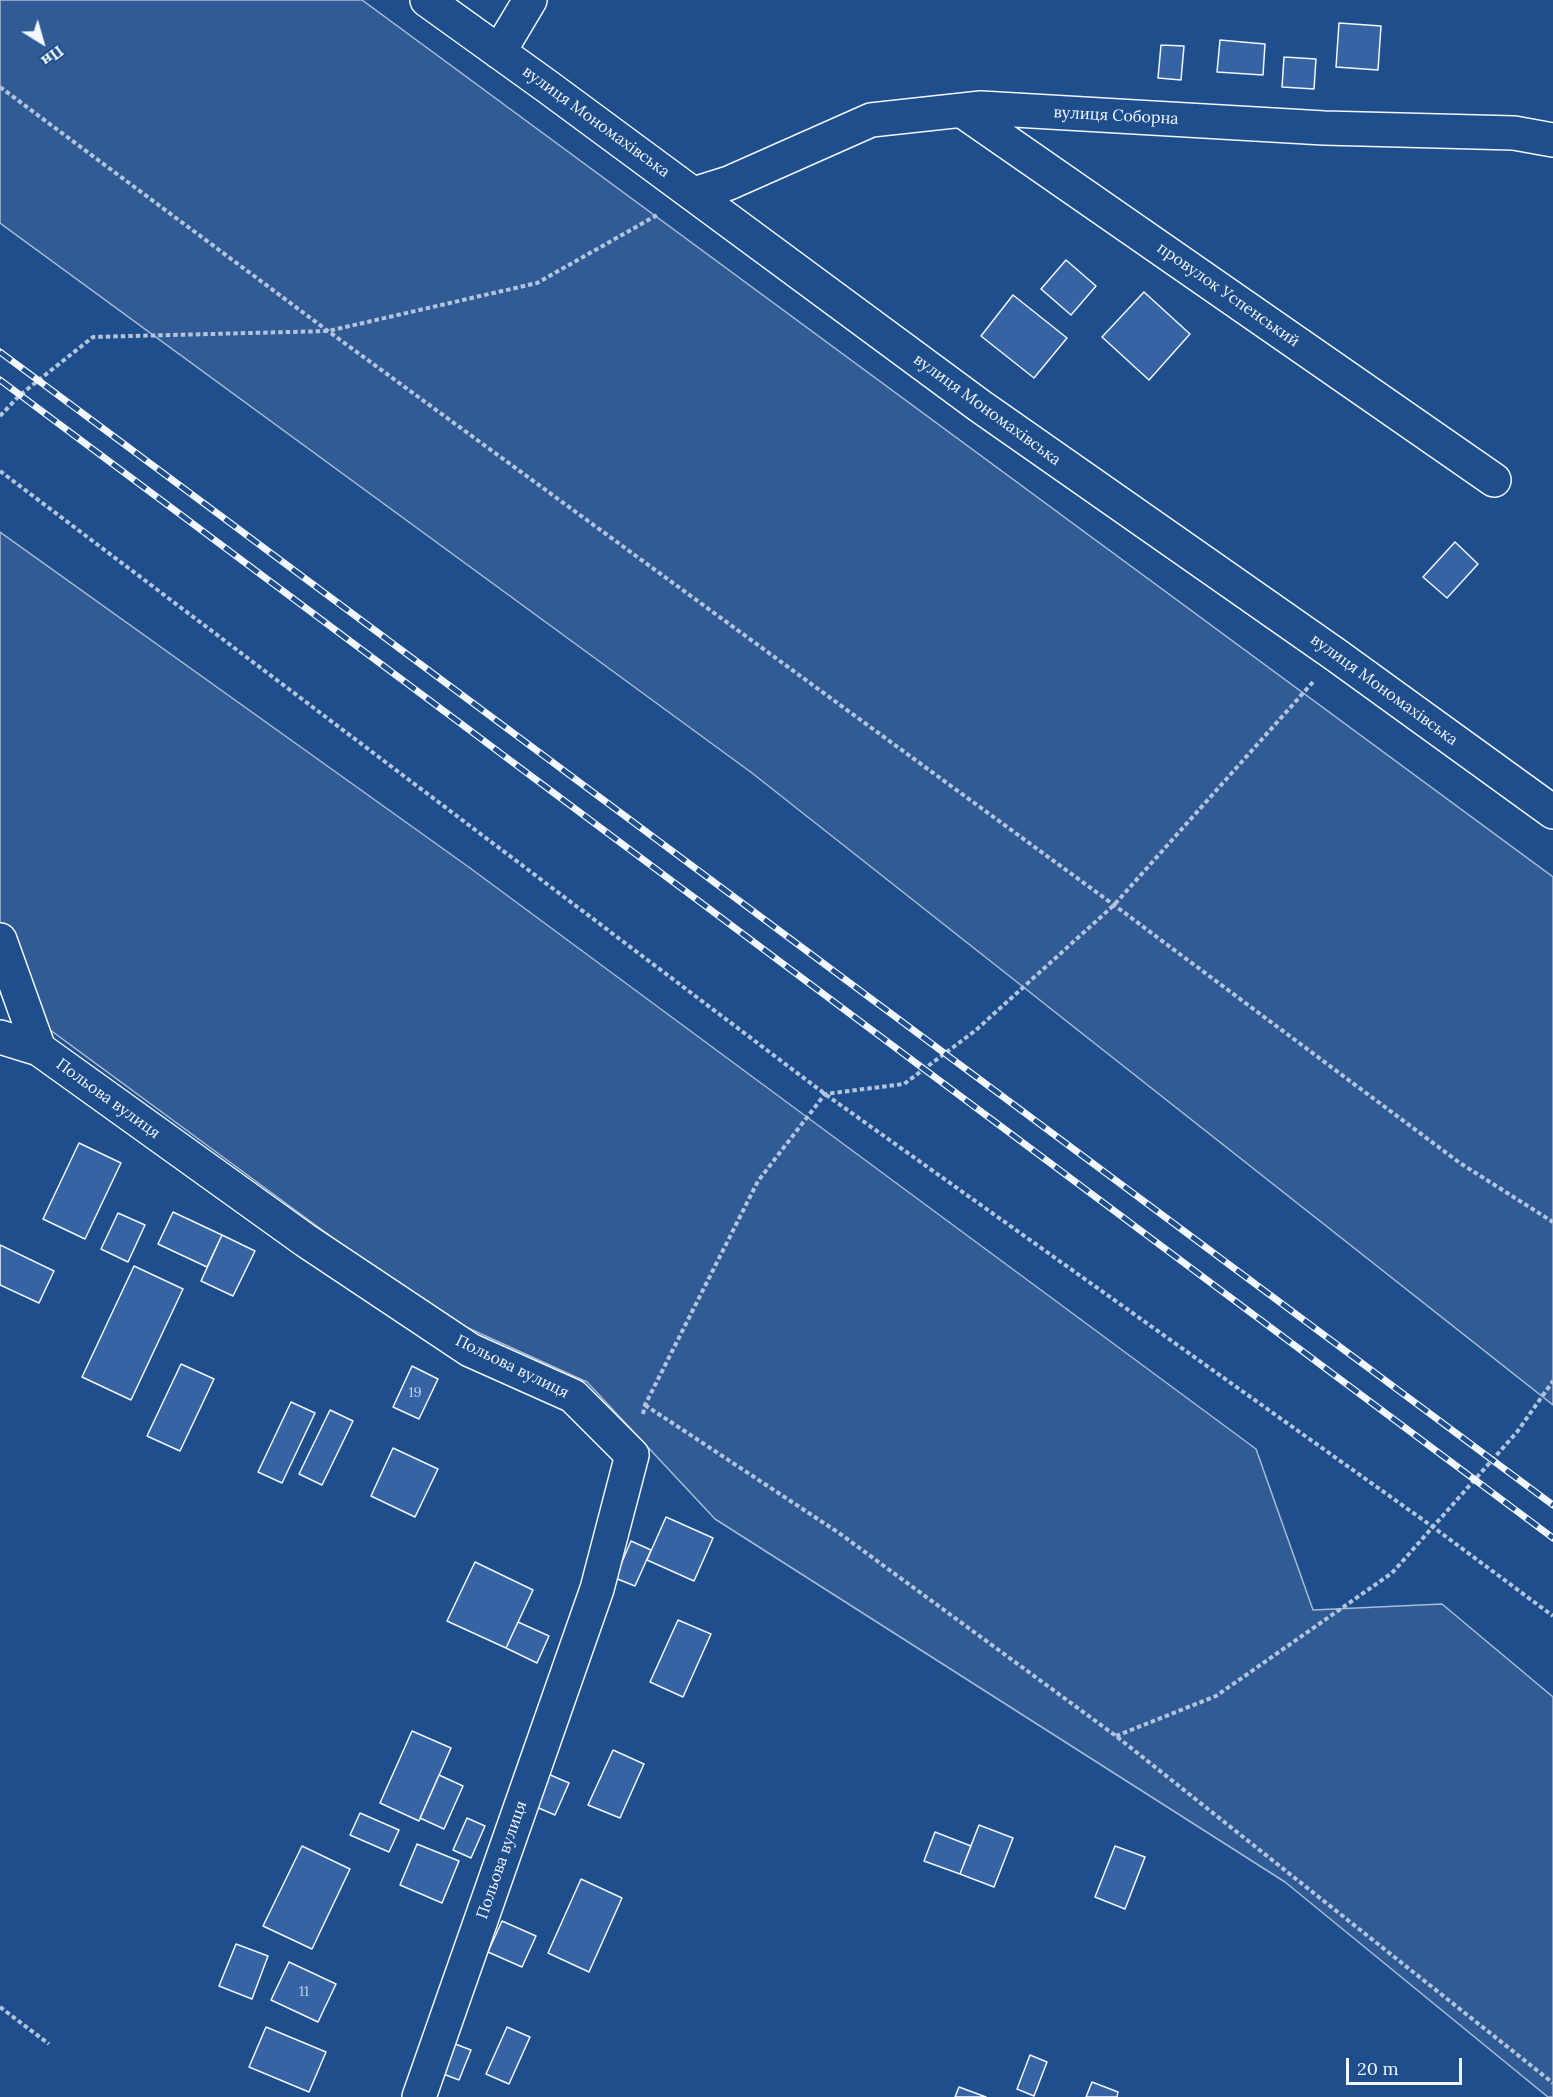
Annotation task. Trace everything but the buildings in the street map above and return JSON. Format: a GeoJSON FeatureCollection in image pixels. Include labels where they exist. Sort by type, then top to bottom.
{"type":"FeatureCollection","features":[{"type":"Feature","properties":{"kind":"street","name":"вулиця Мономахівська"},"geometry":{"type":"LineString","coordinates":[[427,0],[980,406],[1336,655],[1553,813]]}},
{"type":"Feature","properties":{"kind":"street"},"geometry":{"type":"LineString","coordinates":[[499,52],[530,0]]}},
{"type":"Feature","properties":{"kind":"street","name":"вулиця Соборна"},"geometry":{"type":"LineString","coordinates":[[694,194],[729,183],[872,120],[981,108],[1324,128],[1514,133],[1553,140]]}},
{"type":"Feature","properties":{"kind":"street","name":"провулок Успенський"},"geometry":{"type":"LineString","coordinates":[[961,110],[1494,480]]}},
{"type":"Feature","properties":{"kind":"street"},"geometry":{"type":"LineString","coordinates":[[0,940],[39,1049]]}},
{"type":"Feature","properties":{"kind":"street","name":"Польова вулиця"},"geometry":{"type":"LineString","coordinates":[[0,1037],[39,1049],[305,1240],[470,1350],[573,1396],[632,1455],[597,1589],[418,2097]]}},
{"type":"Feature","properties":{"kind":"path"},"geometry":{"type":"LineString","coordinates":[[0,87],[328,331],[1114,905],[1460,1162],[1553,1222]]}},
{"type":"Feature","properties":{"kind":"path"},"geometry":{"type":"LineString","coordinates":[[0,416],[20,395],[93,337],[328,331],[537,283],[694,194]]}},
{"type":"Feature","properties":{"kind":"path"},"geometry":{"type":"LineString","coordinates":[[0,471],[825,1094],[1433,1527],[1553,1616]]}},
{"type":"Feature","properties":{"kind":"path"},"geometry":{"type":"LineString","coordinates":[[632,1455],[645,1405],[758,1181],[825,1094],[904,1084],[976,1030],[1114,905],[1336,655]]}},
{"type":"Feature","properties":{"kind":"path"},"geometry":{"type":"LineString","coordinates":[[1116,1736],[1216,1696],[1392,1573],[1517,1432],[1553,1381]]}},
{"type":"Feature","properties":{"kind":"path"},"geometry":{"type":"LineString","coordinates":[[645,1405],[839,1533],[1116,1736],[1553,2083]]}},
{"type":"Feature","properties":{"kind":"path"},"geometry":{"type":"LineString","coordinates":[[0,2007],[49,2044]]}},
{"type":"Feature","properties":{"kind":"shaded area"},"geometry":{"type":"Polygon","coordinates":[[[0,0],[362,0],[1553,877],[1553,1405],[752,773],[0,223],[0,0]]]}},
{"type":"Feature","properties":{"kind":"shaded area"},"geometry":{"type":"Polygon","coordinates":[[[0,532],[470,868],[1256,1449],[1313,1610],[1442,1604],[1553,1697],[1553,2097],[1548,2097],[1285,1882],[715,1519],[587,1382],[435,1313],[0,993],[0,532]]]}},
{"type":"Feature","properties":{"kind":"railway"},"geometry":{"type":"LineString","coordinates":[[0,352],[1553,1505]]}},
{"type":"Feature","properties":{"kind":"railway"},"geometry":{"type":"LineString","coordinates":[[0,380],[1553,1538]]}}]}
